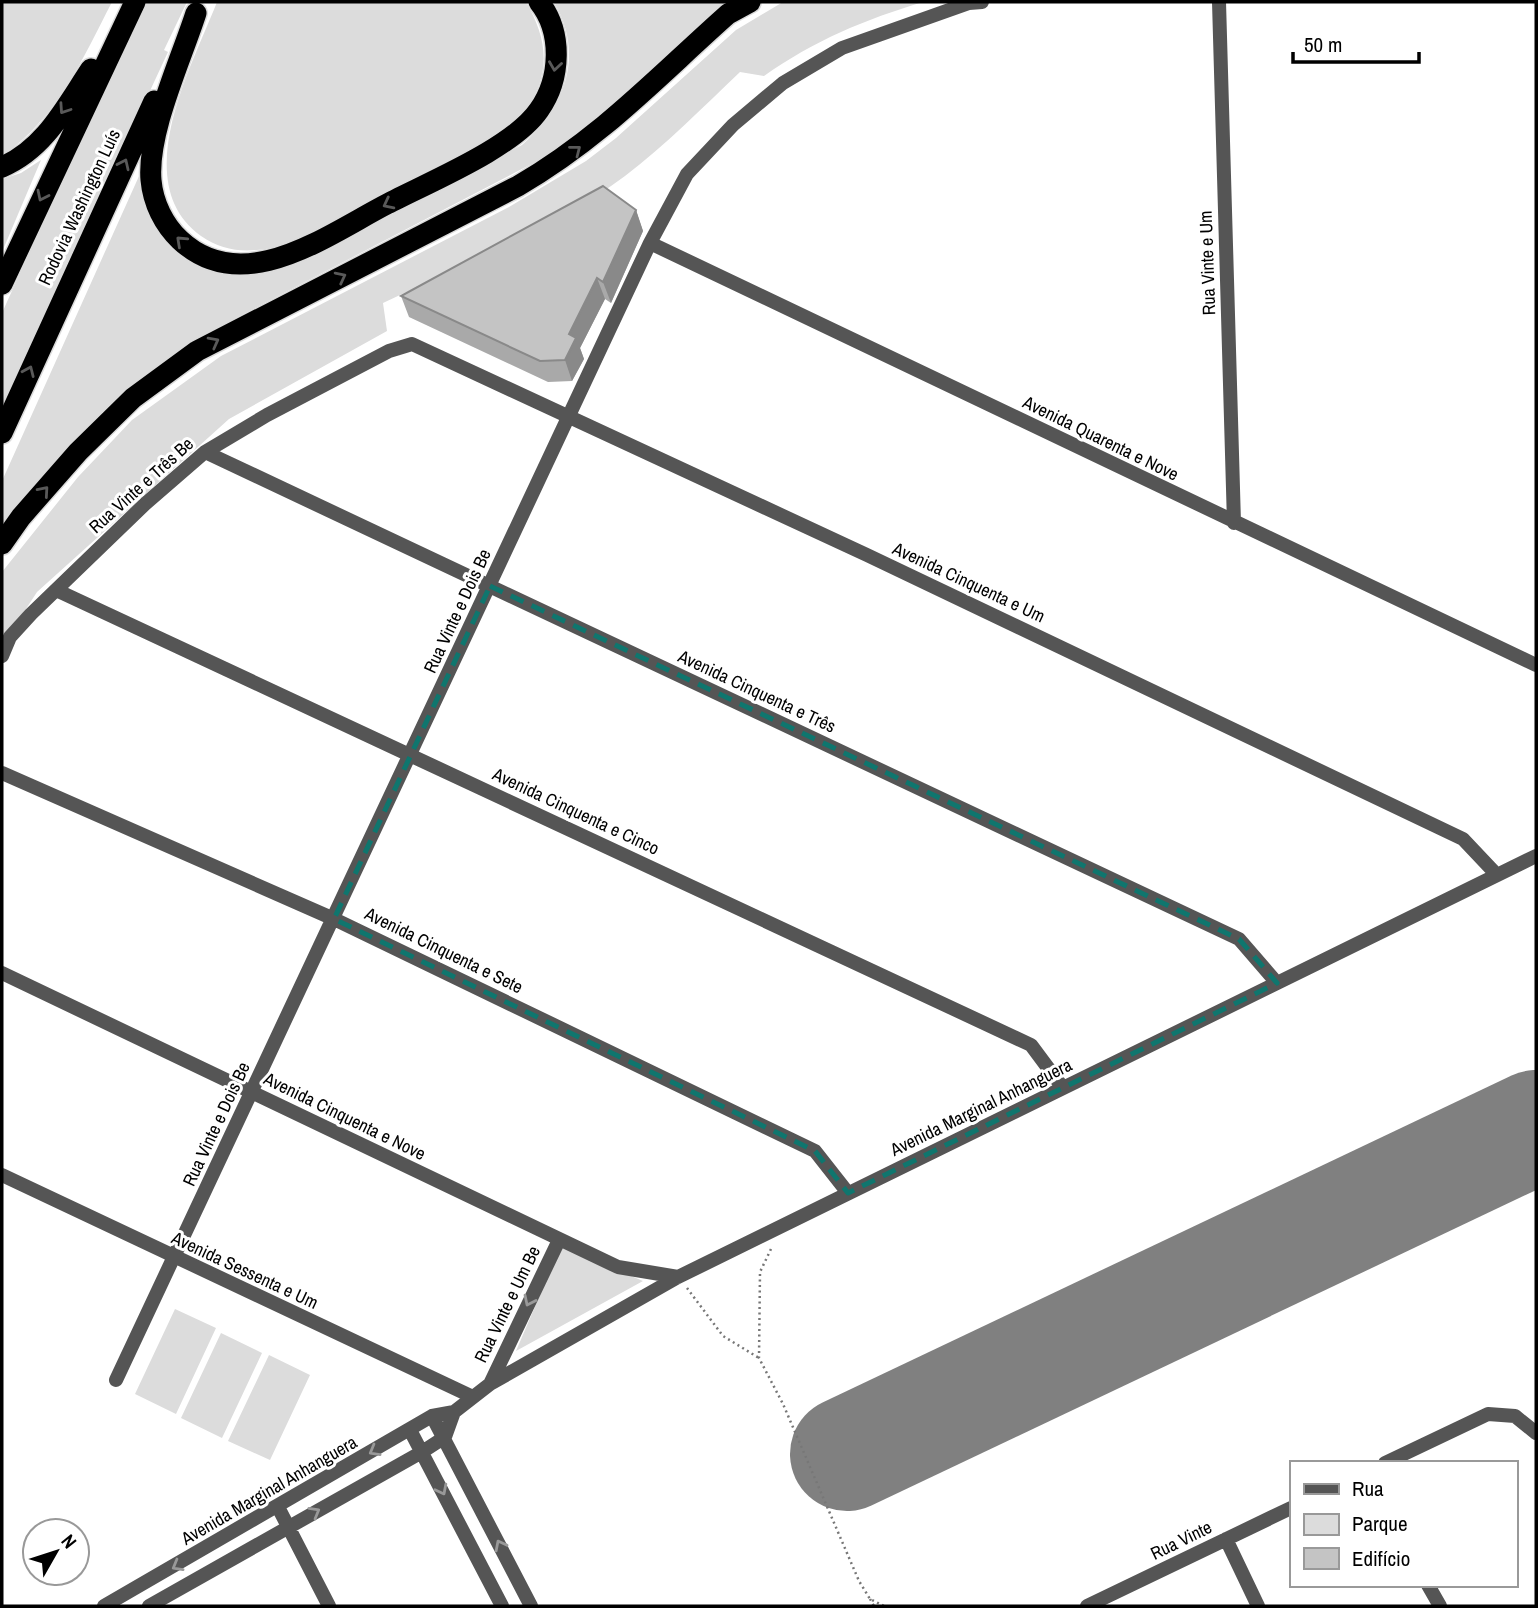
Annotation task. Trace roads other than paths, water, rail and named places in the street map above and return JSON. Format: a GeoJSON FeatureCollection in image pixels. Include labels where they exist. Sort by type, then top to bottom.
{"type":"FeatureCollection","features":[{"type":"Feature","properties":{"kind":"highway"},"geometry":{"type":"LineString","coordinates":[[199,7],[158,122],[151,179],[157,208],[170,231],[189,249],[212,261],[239,265],[280,259],[293,253],[486,153],[525,126],[551,90],[557,60],[554,28],[539,2]]}},
{"type":"Feature","properties":{"kind":"highway"},"geometry":{"type":"LineString","coordinates":[[2,544],[21,517],[78,452],[133,398],[197,351],[518,186],[566,158],[606,127],[728,14],[750,2]]}},
{"type":"Feature","properties":{"kind":"highway"},"geometry":{"type":"LineString","coordinates":[[2,167],[22,159],[45,137],[133,7]]}},
{"type":"Feature","properties":{"kind":"highway"},"geometry":{"type":"LineString","coordinates":[[2,284],[133,7]]}},
{"type":"Feature","properties":{"kind":"highway","name":"Rodovia Washington Luís"},"geometry":{"type":"LineString","coordinates":[[2,433],[78,261],[199,7]]}},
{"type":"Feature","properties":{"kind":"street","name":"Rua Vinte e Dois Be"},"geometry":{"type":"LineString","coordinates":[[116,1380],[650,243],[687,174],[733,125],[783,83],[842,48],[969,3],[982,2]]}},
{"type":"Feature","properties":{"kind":"street","name":"Rua Vinte e Um"},"geometry":{"type":"LineString","coordinates":[[1219,2],[1234,523]]}},
{"type":"Feature","properties":{"kind":"street","name":"Avenida Quarenta e Nove"},"geometry":{"type":"LineString","coordinates":[[650,243],[1536,665]]}},
{"type":"Feature","properties":{"kind":"street","name":"Avenida Cinquenta e Um"},"geometry":{"type":"LineString","coordinates":[[412,344],[1463,839],[1497,875]]}},
{"type":"Feature","properties":{"kind":"street","name":"Rua Vinte e Três Be"},"geometry":{"type":"LineString","coordinates":[[2,656],[10,637],[56,590],[145,504],[205,452],[267,415],[389,351],[412,344]]}},
{"type":"Feature","properties":{"kind":"street","name":"Avenida Cinquenta e Três"},"geometry":{"type":"LineString","coordinates":[[205,452],[1239,939],[1278,983]]}},
{"type":"Feature","properties":{"kind":"street","name":"Avenida Cinquenta e Cinco"},"geometry":{"type":"LineString","coordinates":[[56,590],[1031,1045],[1062,1088]]}},
{"type":"Feature","properties":{"kind":"street","name":"Avenida Cinquenta e Sete"},"geometry":{"type":"LineString","coordinates":[[2,773],[334,919],[815,1151],[848,1193]]}},
{"type":"Feature","properties":{"kind":"street","name":"Avenida Marginal Anhanguera"},"geometry":{"type":"LineString","coordinates":[[104,1606],[141,1587],[432,1416],[454,1412],[489,1384],[678,1277],[1536,856]]}},
{"type":"Feature","properties":{"kind":"street","name":"Avenida Cinquenta e Nove"},"geometry":{"type":"LineString","coordinates":[[2,973],[618,1267],[678,1277]]}},
{"type":"Feature","properties":{"kind":"street","name":"Avenida Sessenta e Um"},"geometry":{"type":"LineString","coordinates":[[2,1175],[472,1397]]}},
{"type":"Feature","properties":{"kind":"street","name":"Rua Vinte e Um Be"},"geometry":{"type":"LineString","coordinates":[[489,1384],[559,1240]]}},
{"type":"Feature","properties":{"kind":"street"},"geometry":{"type":"LineString","coordinates":[[141,1587],[150,1606],[446,1437],[454,1412]]}},
{"type":"Feature","properties":{"kind":"street"},"geometry":{"type":"LineString","coordinates":[[1389,1461],[1488,1414],[1515,1416],[1536,1433]]}},
{"type":"Feature","properties":{"kind":"street"},"geometry":{"type":"LineString","coordinates":[[432,1416],[446,1437],[531,1606]]}},
{"type":"Feature","properties":{"kind":"street"},"geometry":{"type":"LineString","coordinates":[[410,1430],[502,1606]]}},
{"type":"Feature","properties":{"kind":"street"},"geometry":{"type":"LineString","coordinates":[[278,1507],[329,1606]]}},
{"type":"Feature","properties":{"kind":"street","name":"Rua Vinte"},"geometry":{"type":"LineString","coordinates":[[1087,1606],[1290,1508]]}},
{"type":"Feature","properties":{"kind":"street"},"geometry":{"type":"LineString","coordinates":[[1226,1539],[1258,1606]]}},
{"type":"Feature","properties":{"kind":"street"},"geometry":{"type":"LineString","coordinates":[[1429,1587],[1440,1606]]}}]}
